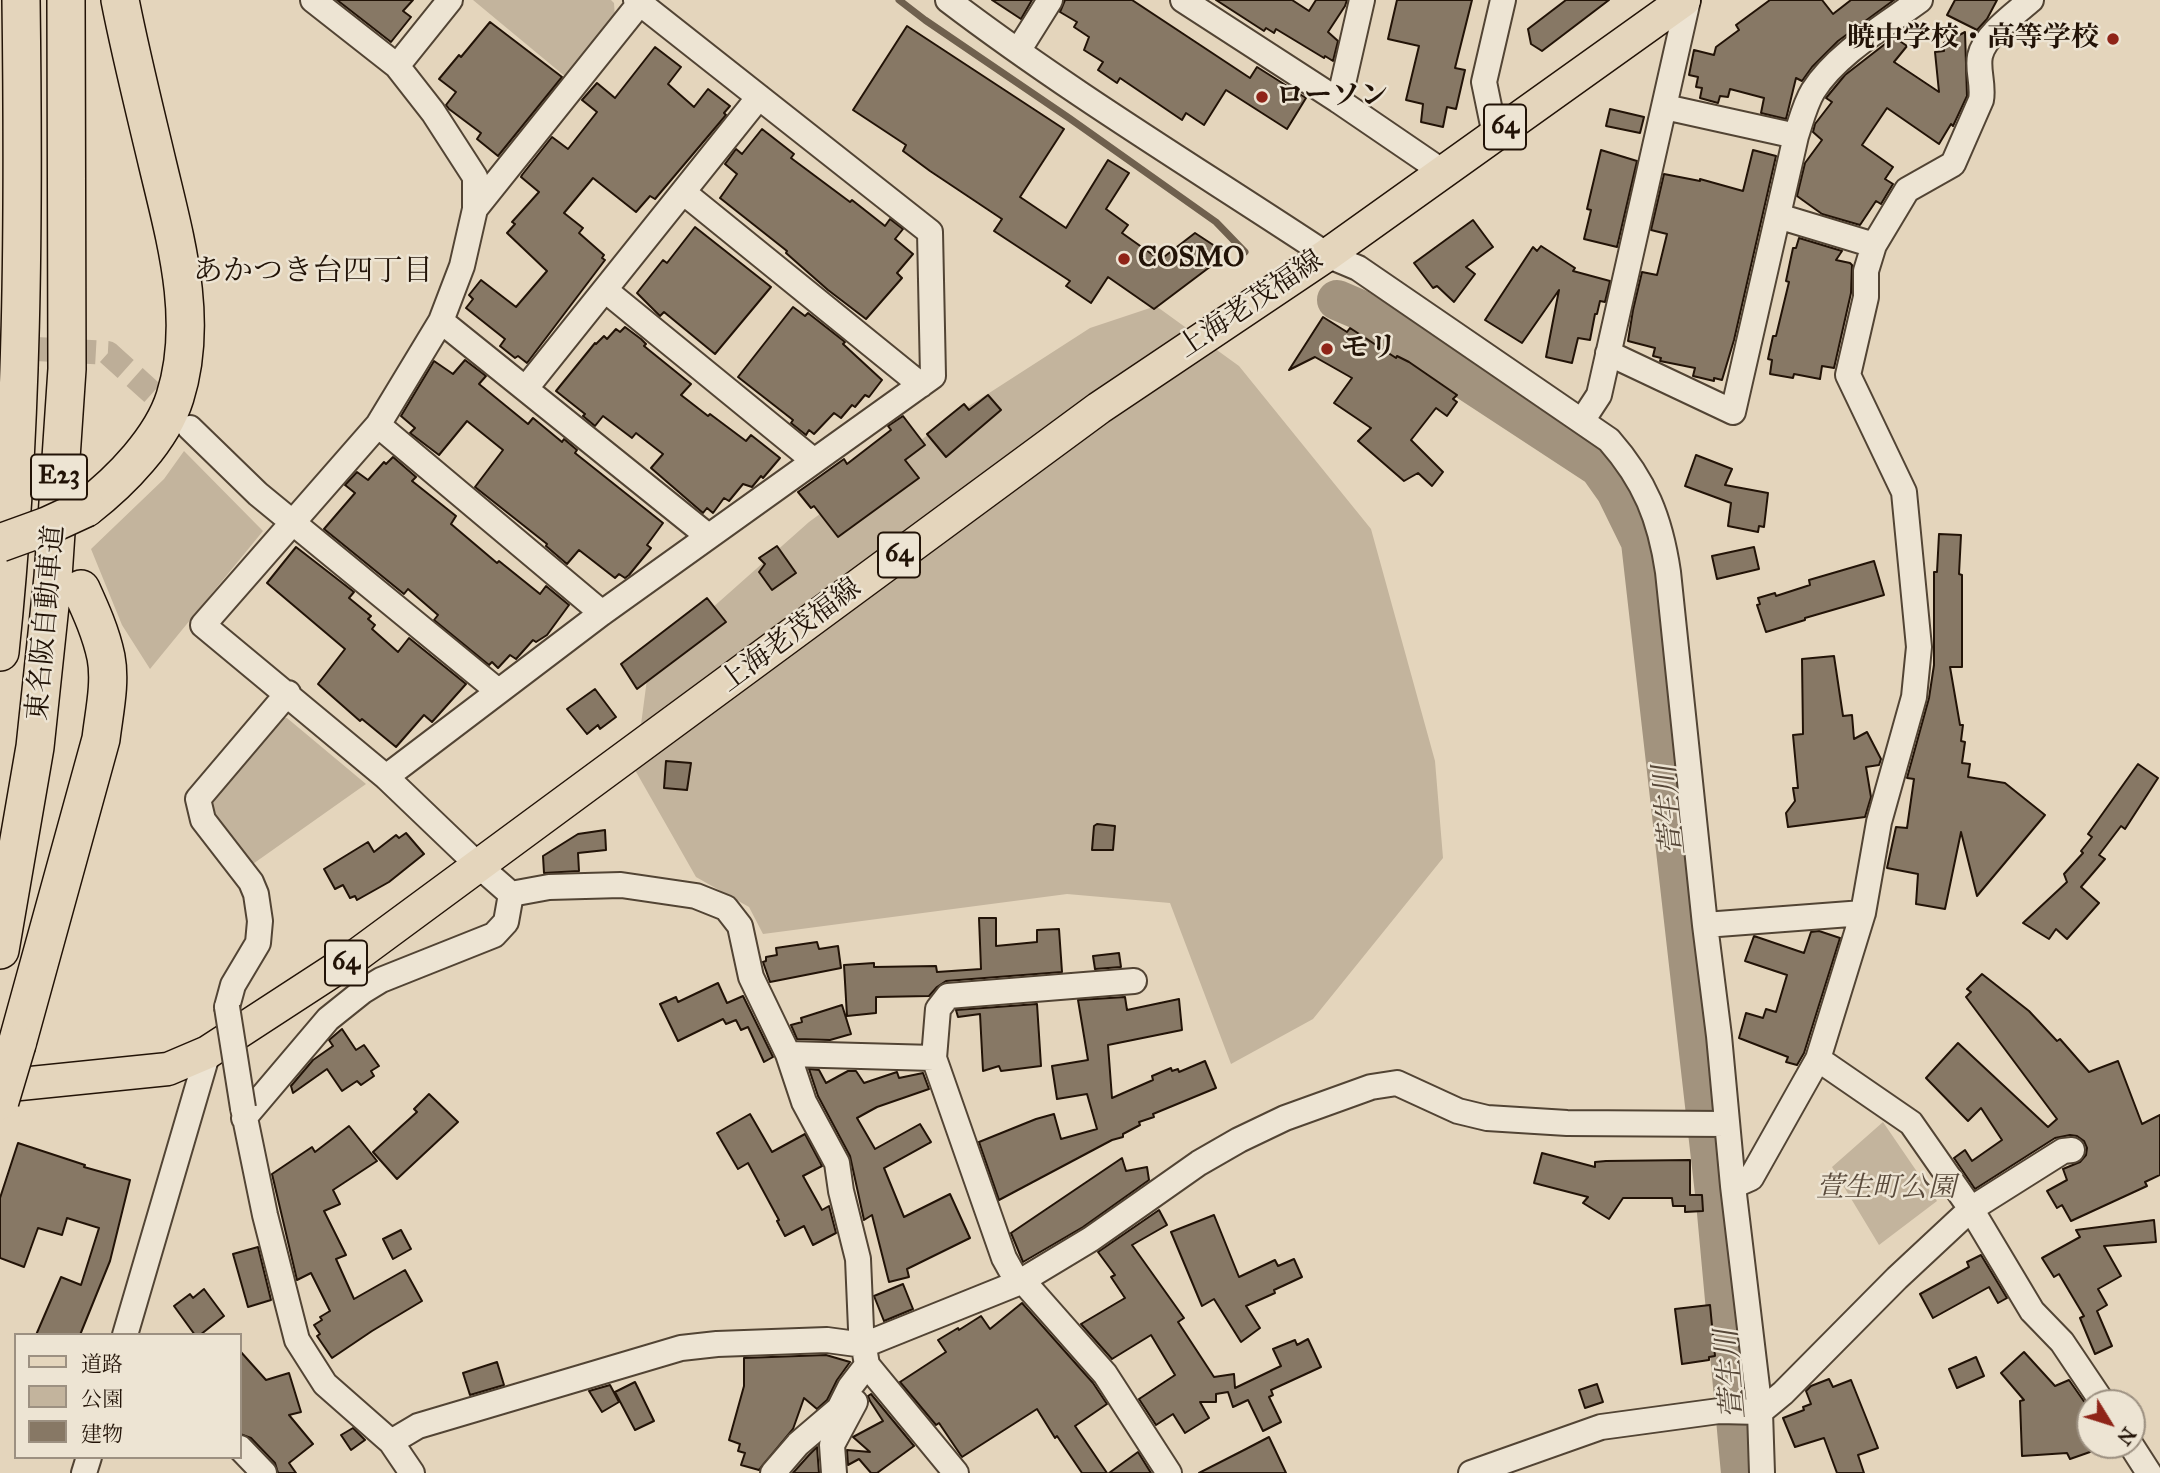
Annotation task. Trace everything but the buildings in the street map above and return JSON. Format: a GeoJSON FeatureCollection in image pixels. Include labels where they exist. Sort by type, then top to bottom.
{"type":"FeatureCollection","features":[{"type":"Feature","properties":{"kind":"highway","name":"東名阪自動車道"},"geometry":{"type":"LineString","coordinates":[[0,652],[8,573],[20,370],[23,168],[21,0]]}},
{"type":"Feature","properties":{"kind":"highway","name":"東名阪自動車道"},"geometry":{"type":"LineString","coordinates":[[0,950],[35,747],[53,578],[66,369],[66,0]]}},
{"type":"Feature","properties":{"kind":"highway"},"geometry":{"type":"LineString","coordinates":[[0,543],[86,508],[111,489],[136,462],[175,399],[183,361],[186,326],[184,288],[175,234],[120,0]]}},
{"type":"Feature","properties":{"kind":"highway"},"geometry":{"type":"LineString","coordinates":[[0,1101],[102,739],[106,659],[95,620],[81,589]]}},
{"type":"Feature","properties":{"kind":"main road","name":"上海老茂福線"},"geometry":{"type":"LineString","coordinates":[[0,1086],[168,1069],[208,1052],[357,955],[1099,408],[1327,255],[1686,0]]}},
{"type":"Feature","properties":{"kind":"street"},"geometry":{"type":"LineString","coordinates":[[313,0],[397,66],[446,130],[475,177],[475,209],[462,266],[441,321],[378,425],[203,625],[386,777],[511,894]]}},
{"type":"Feature","properties":{"kind":"street"},"geometry":{"type":"LineString","coordinates":[[397,66],[450,0]]}},
{"type":"Feature","properties":{"kind":"street"},"geometry":{"type":"LineString","coordinates":[[948,0],[1002,41],[1132,128],[1327,255],[1358,268],[1583,421],[1609,440],[1622,454],[1648,497],[1663,539],[1668,572],[1719,1036],[1710,1124],[1733,1185],[1762,1473]]}},
{"type":"Feature","properties":{"kind":"street"},"geometry":{"type":"LineString","coordinates":[[1018,51],[1050,0]]}},
{"type":"Feature","properties":{"kind":"street"},"geometry":{"type":"LineString","coordinates":[[1184,0],[1443,172]]}},
{"type":"Feature","properties":{"kind":"street"},"geometry":{"type":"LineString","coordinates":[[1339,101],[1362,0]]}},
{"type":"Feature","properties":{"kind":"street"},"geometry":{"type":"LineString","coordinates":[[1495,135],[1484,82],[1503,0]]}},
{"type":"Feature","properties":{"kind":"street"},"geometry":{"type":"LineString","coordinates":[[1583,421],[1599,395],[1665,107],[1686,0]]}},
{"type":"Feature","properties":{"kind":"street"},"geometry":{"type":"LineString","coordinates":[[1608,353],[1733,412],[1796,136],[1806,105],[1828,72],[1920,0]]}},
{"type":"Feature","properties":{"kind":"street"},"geometry":{"type":"LineString","coordinates":[[1733,1185],[1751,1178],[1818,1059],[1863,913],[1880,822],[1914,697],[1919,647],[1905,492],[1848,375],[1866,297],[1866,271],[1874,245],[1907,190],[1953,164],[1981,100],[1983,90],[1980,56],[1994,31],[2031,0]]}},
{"type":"Feature","properties":{"kind":"street"},"geometry":{"type":"LineString","coordinates":[[386,777],[602,613],[933,376],[930,232],[638,1],[475,209]]}},
{"type":"Feature","properties":{"kind":"street"},"geometry":{"type":"LineString","coordinates":[[526,388],[759,97]]}},
{"type":"Feature","properties":{"kind":"street"},"geometry":{"type":"LineString","coordinates":[[1665,107],[1796,136]]}},
{"type":"Feature","properties":{"kind":"street"},"geometry":{"type":"LineString","coordinates":[[683,192],[920,385]]}},
{"type":"Feature","properties":{"kind":"street"},"geometry":{"type":"LineString","coordinates":[[1778,216],[1874,245]]}},
{"type":"Feature","properties":{"kind":"street"},"geometry":{"type":"LineString","coordinates":[[605,290],[813,460]]}},
{"type":"Feature","properties":{"kind":"street"},"geometry":{"type":"LineString","coordinates":[[441,321],[708,536]]}},
{"type":"Feature","properties":{"kind":"street"},"geometry":{"type":"LineString","coordinates":[[378,425],[602,613]]}},
{"type":"Feature","properties":{"kind":"street"},"geometry":{"type":"LineString","coordinates":[[191,428],[258,494],[498,691]]}},
{"type":"Feature","properties":{"kind":"street"},"geometry":{"type":"LineString","coordinates":[[288,693],[198,799],[203,820],[251,882],[256,894],[260,921],[258,943],[233,985],[227,1007],[244,1113],[265,1215],[297,1340],[325,1384],[391,1443],[412,1473]]}},
{"type":"Feature","properties":{"kind":"street"},"geometry":{"type":"LineString","coordinates":[[511,894],[549,887],[621,885],[696,896],[726,908],[740,926],[751,977],[788,1054],[804,1102],[837,1163],[858,1259],[865,1355],[860,1393],[832,1444],[835,1473]]}},
{"type":"Feature","properties":{"kind":"street"},"geometry":{"type":"LineString","coordinates":[[244,1113],[328,1019],[346,1004],[381,980],[494,935],[506,922],[511,894]]}},
{"type":"Feature","properties":{"kind":"street"},"geometry":{"type":"LineString","coordinates":[[1705,926],[1863,913]]}},
{"type":"Feature","properties":{"kind":"street"},"geometry":{"type":"LineString","coordinates":[[1134,981],[947,996],[938,1009],[934,1058],[1004,1258],[1020,1282],[1105,1374],[1169,1473]]}},
{"type":"Feature","properties":{"kind":"street"},"geometry":{"type":"LineString","coordinates":[[126,1333],[208,1052]]}},
{"type":"Feature","properties":{"kind":"street"},"geometry":{"type":"LineString","coordinates":[[788,1054],[934,1058]]}},
{"type":"Feature","properties":{"kind":"street"},"geometry":{"type":"LineString","coordinates":[[1818,1059],[1911,1123],[1971,1209],[2016,1280],[2032,1311],[2062,1342],[2094,1389]]}},
{"type":"Feature","properties":{"kind":"street"},"geometry":{"type":"LineString","coordinates":[[772,1473],[798,1444],[839,1409],[865,1355],[1020,1282],[1091,1239],[1199,1163],[1285,1118],[1371,1087],[1397,1083],[1458,1111],[1487,1118],[1567,1123],[1710,1124]]}},
{"type":"Feature","properties":{"kind":"street"},"geometry":{"type":"LineString","coordinates":[[1471,1473],[1601,1427],[1719,1411],[1754,1411],[1783,1393],[1897,1278],[1971,1209],[2063,1151],[2071,1150]]}},
{"type":"Feature","properties":{"kind":"street"},"geometry":{"type":"LineString","coordinates":[[391,1443],[418,1426],[681,1348],[827,1340],[865,1355],[956,1473]]}},
{"type":"Feature","properties":{"kind":"street"},"geometry":{"type":"LineString","coordinates":[[242,1450],[264,1473]]}},
{"type":"Feature","properties":{"kind":"green space"},"geometry":{"type":"Polygon","coordinates":[[[473,0],[611,0],[614,3],[615,18],[567,78],[473,0]]]}},
{"type":"Feature","properties":{"kind":"green space"},"geometry":{"type":"Polygon","coordinates":[[[1156,306],[1239,366],[1371,529],[1435,761],[1443,858],[1313,1019],[1231,1064],[1170,903],[1067,894],[763,934],[749,907],[696,877],[635,770],[649,664],[809,522],[955,415],[1090,328],[1156,306]]]}},
{"type":"Feature","properties":{"kind":"green space"},"geometry":{"type":"Polygon","coordinates":[[[184,451],[263,531],[150,669],[122,625],[91,549],[164,479],[184,451]]]}},
{"type":"Feature","properties":{"kind":"green space"},"geometry":{"type":"Polygon","coordinates":[[[278,718],[287,718],[366,784],[250,866],[211,815],[210,800],[278,718]]]}},
{"type":"Feature","properties":{"kind":"green space","name":"萱生町公園"},"geometry":{"type":"Polygon","coordinates":[[[1883,1122],[1937,1201],[1879,1245],[1832,1167],[1883,1122]]]}},
{"type":"Feature","properties":{"kind":"waterway"},"geometry":{"type":"LineString","coordinates":[[899,0],[1216,222],[1245,252]]}},
{"type":"Feature","properties":{"kind":"waterway","name":"萱生川"},"geometry":{"type":"LineString","coordinates":[[1337,300],[1358,309],[1599,467],[1616,491],[1641,542],[1716,1202],[1741,1473]]}},
{"type":"Feature","properties":{"kind":"tunnel"},"geometry":{"type":"LineString","coordinates":[[0,347],[108,353],[180,418]]}},
{"type":"Feature","properties":{"kind":"place","name":"暁中学校・高等学校"},"geometry":{"type":"Point","coordinates":[2113,39]}},
{"type":"Feature","properties":{"kind":"place","name":"ローソン"},"geometry":{"type":"Point","coordinates":[1262,97]}},
{"type":"Feature","properties":{"kind":"place","name":"COSMO"},"geometry":{"type":"Point","coordinates":[1124,259]}},
{"type":"Feature","properties":{"kind":"place","name":"モリ"},"geometry":{"type":"Point","coordinates":[1327,349]}},
{"type":"Feature","properties":{"kind":"district","name":"あかつき台四丁目"},"geometry":{"type":"Point","coordinates":[313,273]}}]}
